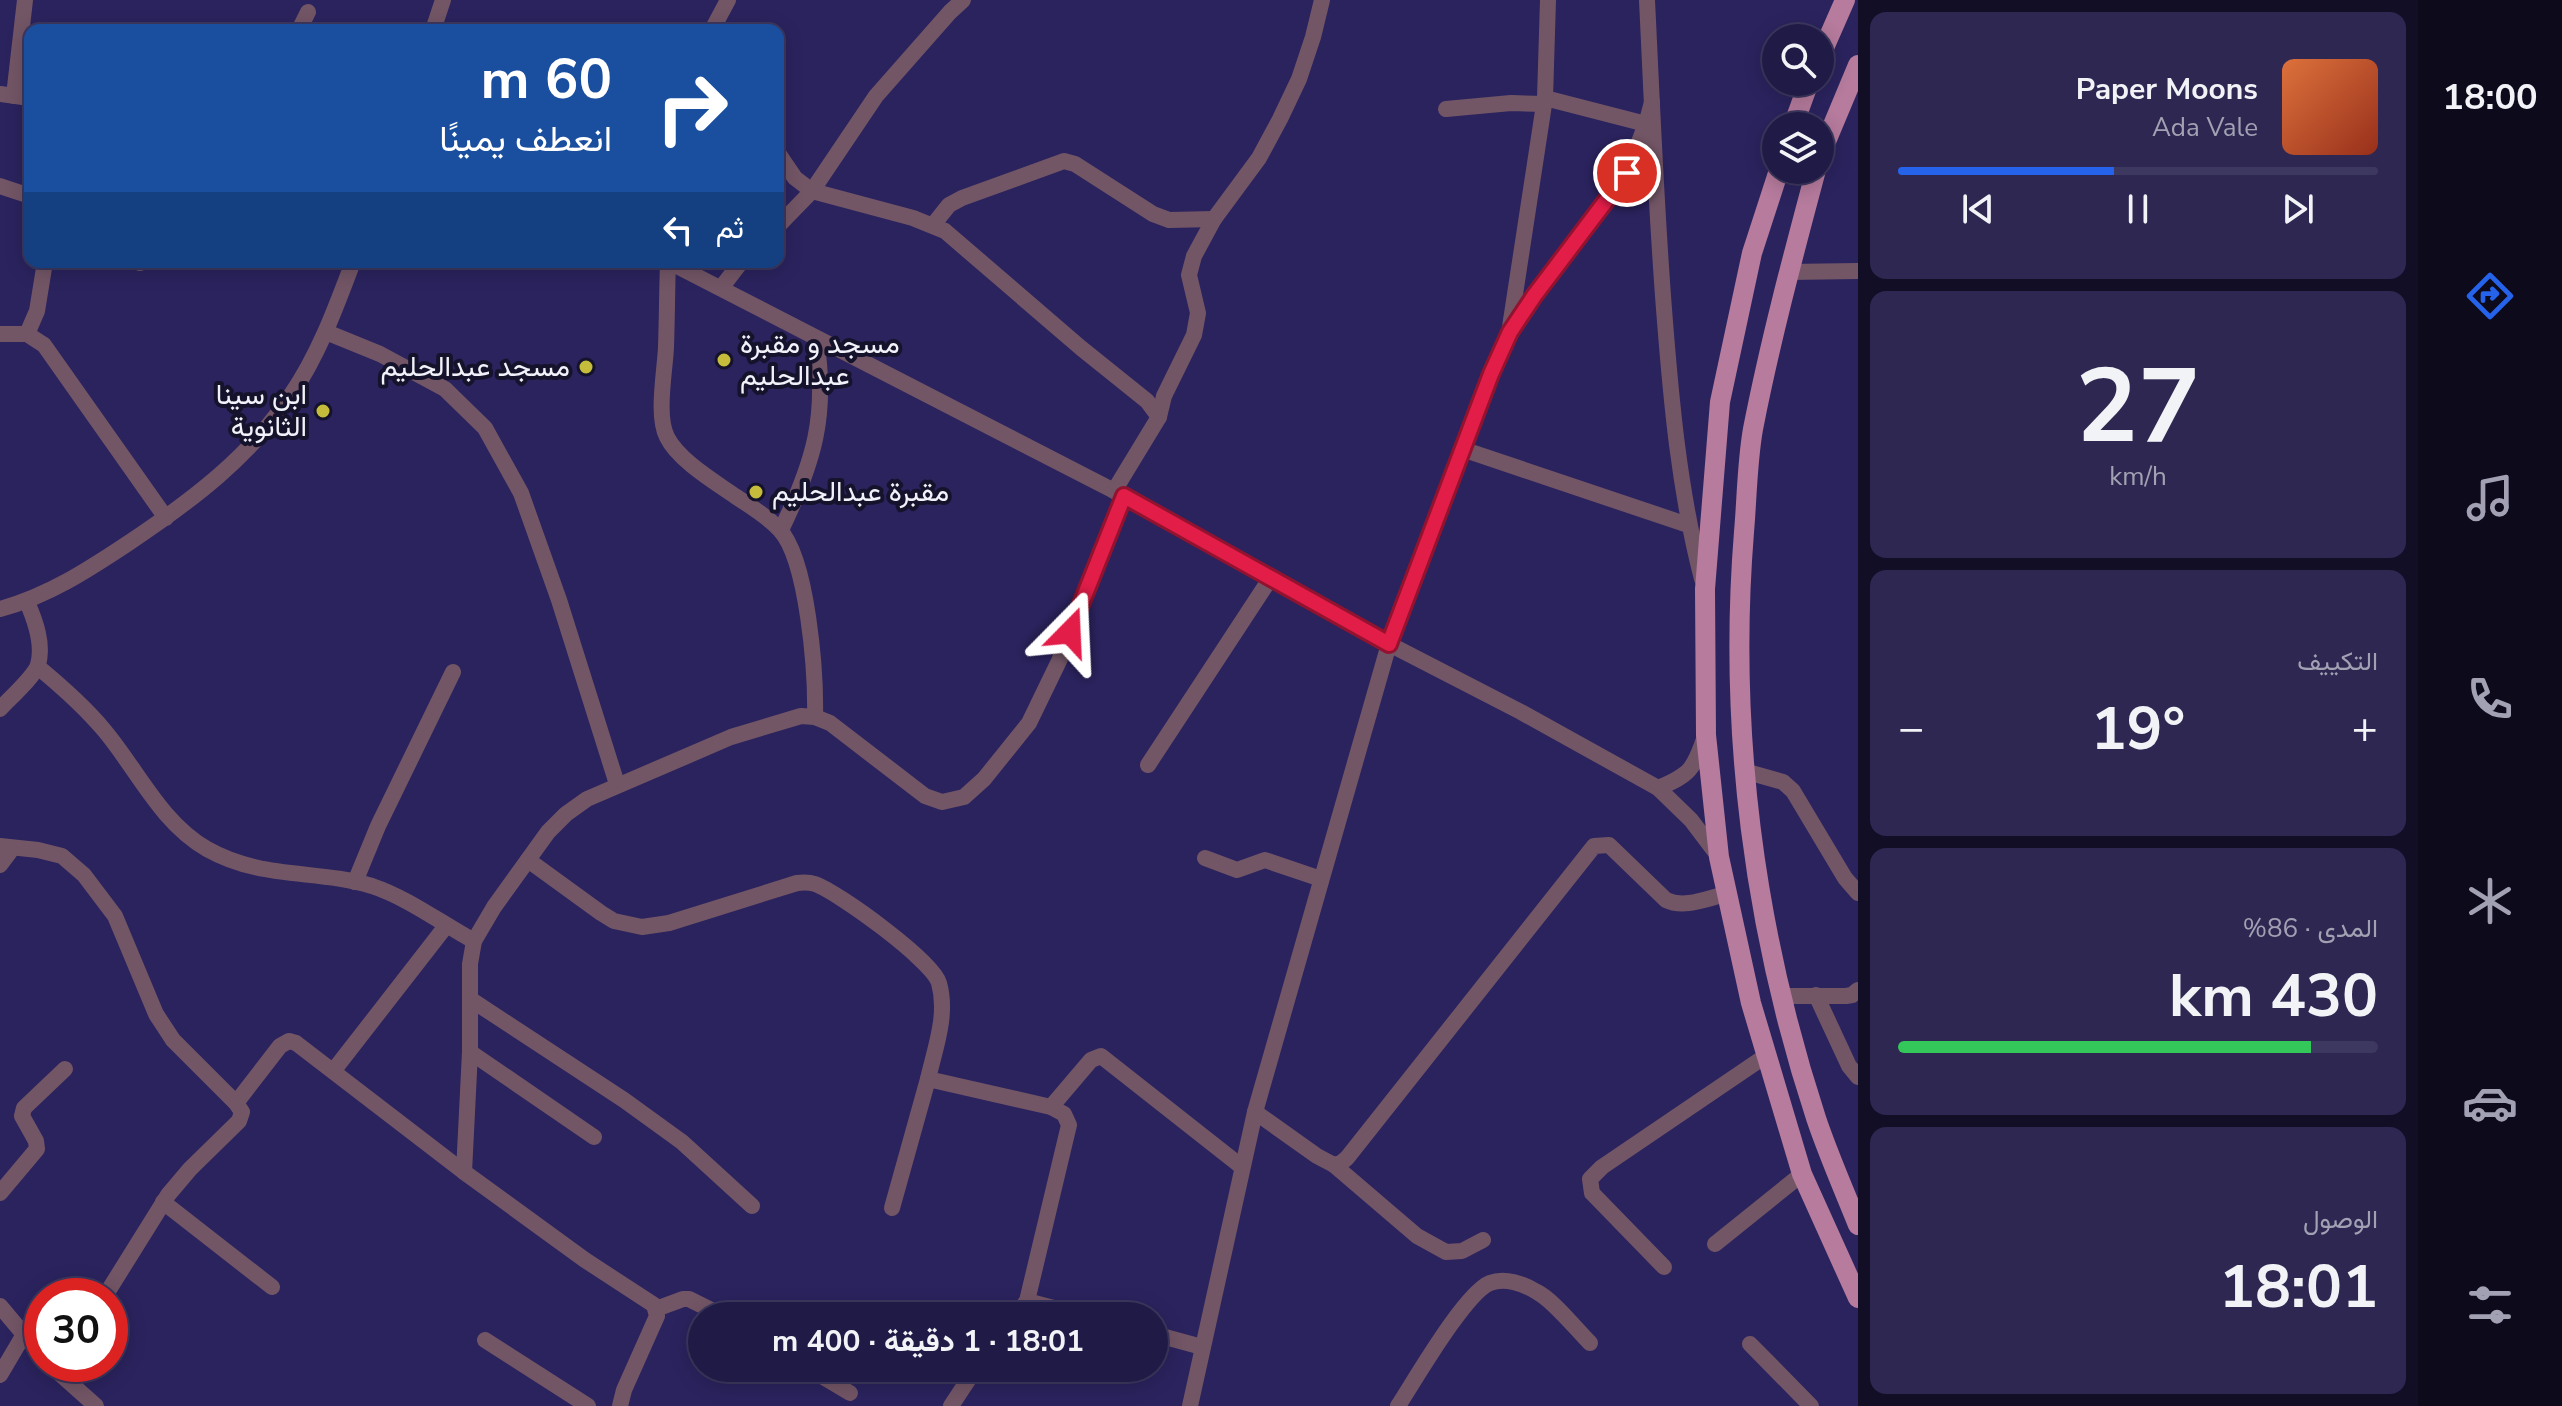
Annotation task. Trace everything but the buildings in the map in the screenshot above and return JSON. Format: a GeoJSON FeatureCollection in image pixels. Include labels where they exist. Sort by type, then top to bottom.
{"type":"FeatureCollection","features":[{"type":"Feature","properties":{"kind":"main road"},"geometry":{"type":"LineString","coordinates":[[1834,25],[1845,0]]}},
{"type":"Feature","properties":{"kind":"main road"},"geometry":{"type":"LineString","coordinates":[[1834,122],[1858,65]]}},
{"type":"Feature","properties":{"kind":"main road"},"geometry":{"type":"LineString","coordinates":[[1774,184],[1752,253],[1720,402],[1705,589],[1706,735],[1719,857],[1751,1003],[1802,1174],[1858,1298]]}},
{"type":"Feature","properties":{"kind":"main road"},"geometry":{"type":"LineString","coordinates":[[1812,184],[1788,272],[1753,432],[1741,578],[1740,729],[1758,884],[1782,996],[1817,1118],[1858,1225]]}},
{"type":"Feature","properties":{"kind":"street"},"geometry":{"type":"LineString","coordinates":[[15,96],[25,0]]}},
{"type":"Feature","properties":{"kind":"street"},"geometry":{"type":"LineString","coordinates":[[435,24],[443,0]]}},
{"type":"Feature","properties":{"kind":"street"},"geometry":{"type":"LineString","coordinates":[[715,24],[728,0]]}},
{"type":"Feature","properties":{"kind":"street"},"geometry":{"type":"LineString","coordinates":[[784,220],[812,191],[876,96],[963,0]]}},
{"type":"Feature","properties":{"kind":"street"},"geometry":{"type":"LineString","coordinates":[[464,1172],[470,1052],[470,964],[474,941],[494,907],[548,832],[566,814],[617,784],[731,737],[801,716],[830,723],[925,796],[942,802],[964,797],[984,779],[1029,723],[1059,661],[1119,494],[1159,417],[1164,396],[1198,323],[1189,275],[1194,256],[1214,219],[1259,158],[1280,119],[1299,79],[1322,0]]}},
{"type":"Feature","properties":{"kind":"street"},"geometry":{"type":"LineString","coordinates":[[1510,332],[1545,101],[1548,0]]}},
{"type":"Feature","properties":{"kind":"street"},"geometry":{"type":"LineString","coordinates":[[1647,0],[1670,384],[1688,525],[1705,589]]}},
{"type":"Feature","properties":{"kind":"street"},"geometry":{"type":"LineString","coordinates":[[302,24],[308,12]]}},
{"type":"Feature","properties":{"kind":"street"},"geometry":{"type":"LineString","coordinates":[[1446,109],[1545,101],[1646,124]]}},
{"type":"Feature","properties":{"kind":"street"},"geometry":{"type":"LineString","coordinates":[[1190,1406],[1255,1112],[1389,644],[1491,374],[1510,332],[1627,173],[1652,102]]}},
{"type":"Feature","properties":{"kind":"street"},"geometry":{"type":"LineString","coordinates":[[933,225],[949,205],[962,198],[1064,161],[1075,164],[1153,214],[1169,220],[1214,219]]}},
{"type":"Feature","properties":{"kind":"street"},"geometry":{"type":"LineString","coordinates":[[784,162],[795,178],[812,191],[945,231],[1147,401],[1159,417]]}},
{"type":"Feature","properties":{"kind":"street"},"geometry":{"type":"LineString","coordinates":[[0,186],[24,194]]}},
{"type":"Feature","properties":{"kind":"street"},"geometry":{"type":"LineString","coordinates":[[27,334],[37,311],[44,268]]}},
{"type":"Feature","properties":{"kind":"street"},"geometry":{"type":"LineString","coordinates":[[0,609],[27,602],[79,576],[166,518],[252,446],[292,394],[326,332],[351,268]]}},
{"type":"Feature","properties":{"kind":"street"},"geometry":{"type":"LineString","coordinates":[[668,268],[662,410],[666,437],[675,450],[781,530],[799,567],[815,676],[815,717]]}},
{"type":"Feature","properties":{"kind":"street"},"geometry":{"type":"LineString","coordinates":[[680,268],[1119,494],[1658,788],[1691,820],[1719,857]]}},
{"type":"Feature","properties":{"kind":"street"},"geometry":{"type":"LineString","coordinates":[[721,288],[736,268]]}},
{"type":"Feature","properties":{"kind":"street"},"geometry":{"type":"LineString","coordinates":[[1788,272],[1858,271]]}},
{"type":"Feature","properties":{"kind":"street"},"geometry":{"type":"LineString","coordinates":[[326,332],[380,354],[445,389],[485,428],[521,493],[559,600],[617,784]]}},
{"type":"Feature","properties":{"kind":"street"},"geometry":{"type":"LineString","coordinates":[[0,334],[27,334],[44,345],[166,518]]}},
{"type":"Feature","properties":{"kind":"street"},"geometry":{"type":"LineString","coordinates":[[781,530],[801,488],[813,452],[820,416],[821,371],[816,339]]}},
{"type":"Feature","properties":{"kind":"street"},"geometry":{"type":"LineString","coordinates":[[1462,449],[1688,525]]}},
{"type":"Feature","properties":{"kind":"street"},"geometry":{"type":"LineString","coordinates":[[1148,765],[1270,579]]}},
{"type":"Feature","properties":{"kind":"street"},"geometry":{"type":"LineString","coordinates":[[0,709],[38,667],[39,645],[27,602]]}},
{"type":"Feature","properties":{"kind":"street"},"geometry":{"type":"LineString","coordinates":[[38,667],[71,694],[105,732],[143,786],[177,825],[205,848],[239,864],[290,875],[355,882],[393,895],[474,941]]}},
{"type":"Feature","properties":{"kind":"street"},"geometry":{"type":"LineString","coordinates":[[355,882],[378,826],[453,672]]}},
{"type":"Feature","properties":{"kind":"street"},"geometry":{"type":"LineString","coordinates":[[1658,788],[1689,772],[1706,735]]}},
{"type":"Feature","properties":{"kind":"street"},"geometry":{"type":"LineString","coordinates":[[1744,771],[1783,782],[1793,791],[1845,878],[1858,893]]}},
{"type":"Feature","properties":{"kind":"street"},"geometry":{"type":"LineString","coordinates":[[1334,1165],[1347,1158],[1594,846],[1609,845],[1673,904],[1726,894]]}},
{"type":"Feature","properties":{"kind":"street"},"geometry":{"type":"LineString","coordinates":[[0,865],[6,848],[38,850],[72,862],[115,916],[156,1014],[173,1040],[236,1103],[242,1117],[190,1169],[163,1202],[116,1278]]}},
{"type":"Feature","properties":{"kind":"street"},"geometry":{"type":"LineString","coordinates":[[1205,858],[1237,870],[1265,860],[1321,879]]}},
{"type":"Feature","properties":{"kind":"street"},"geometry":{"type":"LineString","coordinates":[[528,860],[601,913],[628,926],[669,923],[806,882],[826,889],[921,958],[935,974],[943,1002],[942,1020],[892,1208]]}},
{"type":"Feature","properties":{"kind":"street"},"geometry":{"type":"LineString","coordinates":[[334,1070],[446,926]]}},
{"type":"Feature","properties":{"kind":"street"},"geometry":{"type":"LineString","coordinates":[[1782,996],[1846,996],[1858,990]]}},
{"type":"Feature","properties":{"kind":"street"},"geometry":{"type":"LineString","coordinates":[[1816,995],[1849,1066],[1858,1077]]}},
{"type":"Feature","properties":{"kind":"street"},"geometry":{"type":"LineString","coordinates":[[470,999],[682,1142],[752,1206]]}},
{"type":"Feature","properties":{"kind":"street"},"geometry":{"type":"LineString","coordinates":[[236,1103],[280,1046],[289,1041],[296,1043],[585,1260],[651,1301],[657,1316],[620,1406]]}},
{"type":"Feature","properties":{"kind":"street"},"geometry":{"type":"LineString","coordinates":[[470,1052],[594,1137]]}},
{"type":"Feature","properties":{"kind":"street"},"geometry":{"type":"LineString","coordinates":[[1664,1267],[1592,1193],[1590,1179],[1602,1167],[1767,1055]]}},
{"type":"Feature","properties":{"kind":"street"},"geometry":{"type":"LineString","coordinates":[[1051,1107],[1091,1060],[1101,1056],[1242,1167]]}},
{"type":"Feature","properties":{"kind":"street"},"geometry":{"type":"LineString","coordinates":[[0,1193],[37,1149],[36,1141],[22,1116],[24,1108],[65,1069]]}},
{"type":"Feature","properties":{"kind":"street"},"geometry":{"type":"LineString","coordinates":[[928,1079],[1051,1107],[1064,1114],[1069,1125],[1027,1301],[1031,1302]]}},
{"type":"Feature","properties":{"kind":"street"},"geometry":{"type":"LineString","coordinates":[[1255,1112],[1334,1165],[1417,1236],[1446,1252],[1462,1251],[1483,1240]]}},
{"type":"Feature","properties":{"kind":"street"},"geometry":{"type":"LineString","coordinates":[[1715,1244],[1802,1174]]}},
{"type":"Feature","properties":{"kind":"street"},"geometry":{"type":"LineString","coordinates":[[163,1202],[272,1287]]}},
{"type":"Feature","properties":{"kind":"street"},"geometry":{"type":"LineString","coordinates":[[1398,1406],[1460,1313],[1488,1283],[1499,1280],[1515,1283],[1539,1293],[1590,1343]]}},
{"type":"Feature","properties":{"kind":"street"},"geometry":{"type":"LineString","coordinates":[[656,1309],[683,1299],[695,1302]]}},
{"type":"Feature","properties":{"kind":"street"},"geometry":{"type":"LineString","coordinates":[[0,1306],[23,1336],[0,1375]]}},
{"type":"Feature","properties":{"kind":"street"},"geometry":{"type":"LineString","coordinates":[[1168,1338],[1202,1347]]}},
{"type":"Feature","properties":{"kind":"street"},"geometry":{"type":"LineString","coordinates":[[485,1340],[588,1406]]}},
{"type":"Feature","properties":{"kind":"street"},"geometry":{"type":"LineString","coordinates":[[1750,1344],[1811,1406]]}},
{"type":"Feature","properties":{"kind":"street"},"geometry":{"type":"LineString","coordinates":[[71,1382],[96,1406]]}},
{"type":"Feature","properties":{"kind":"street"},"geometry":{"type":"LineString","coordinates":[[832,1382],[850,1393]]}},
{"type":"Feature","properties":{"kind":"street"},"geometry":{"type":"LineString","coordinates":[[951,1406],[967,1382]]}},
{"type":"Feature","properties":{"kind":"place","name":"مسجد و مقبرة عبدالحليم"},"geometry":{"type":"Point","coordinates":[724,360]}},
{"type":"Feature","properties":{"kind":"place","name":"مسجد عبدالحليم"},"geometry":{"type":"Point","coordinates":[586,367]}},
{"type":"Feature","properties":{"kind":"place","name":"ابن سينا الثانوية"},"geometry":{"type":"Point","coordinates":[323,411]}},
{"type":"Feature","properties":{"kind":"place","name":"مقبرة عبدالحليم"},"geometry":{"type":"Point","coordinates":[756,492]}},
{"type":"Feature","properties":{"kind":"route"},"geometry":{"type":"LineString","coordinates":[[1070,632],[1124,496],[1389,644],[1491,374],[1510,332],[1627,173]]}}]}
